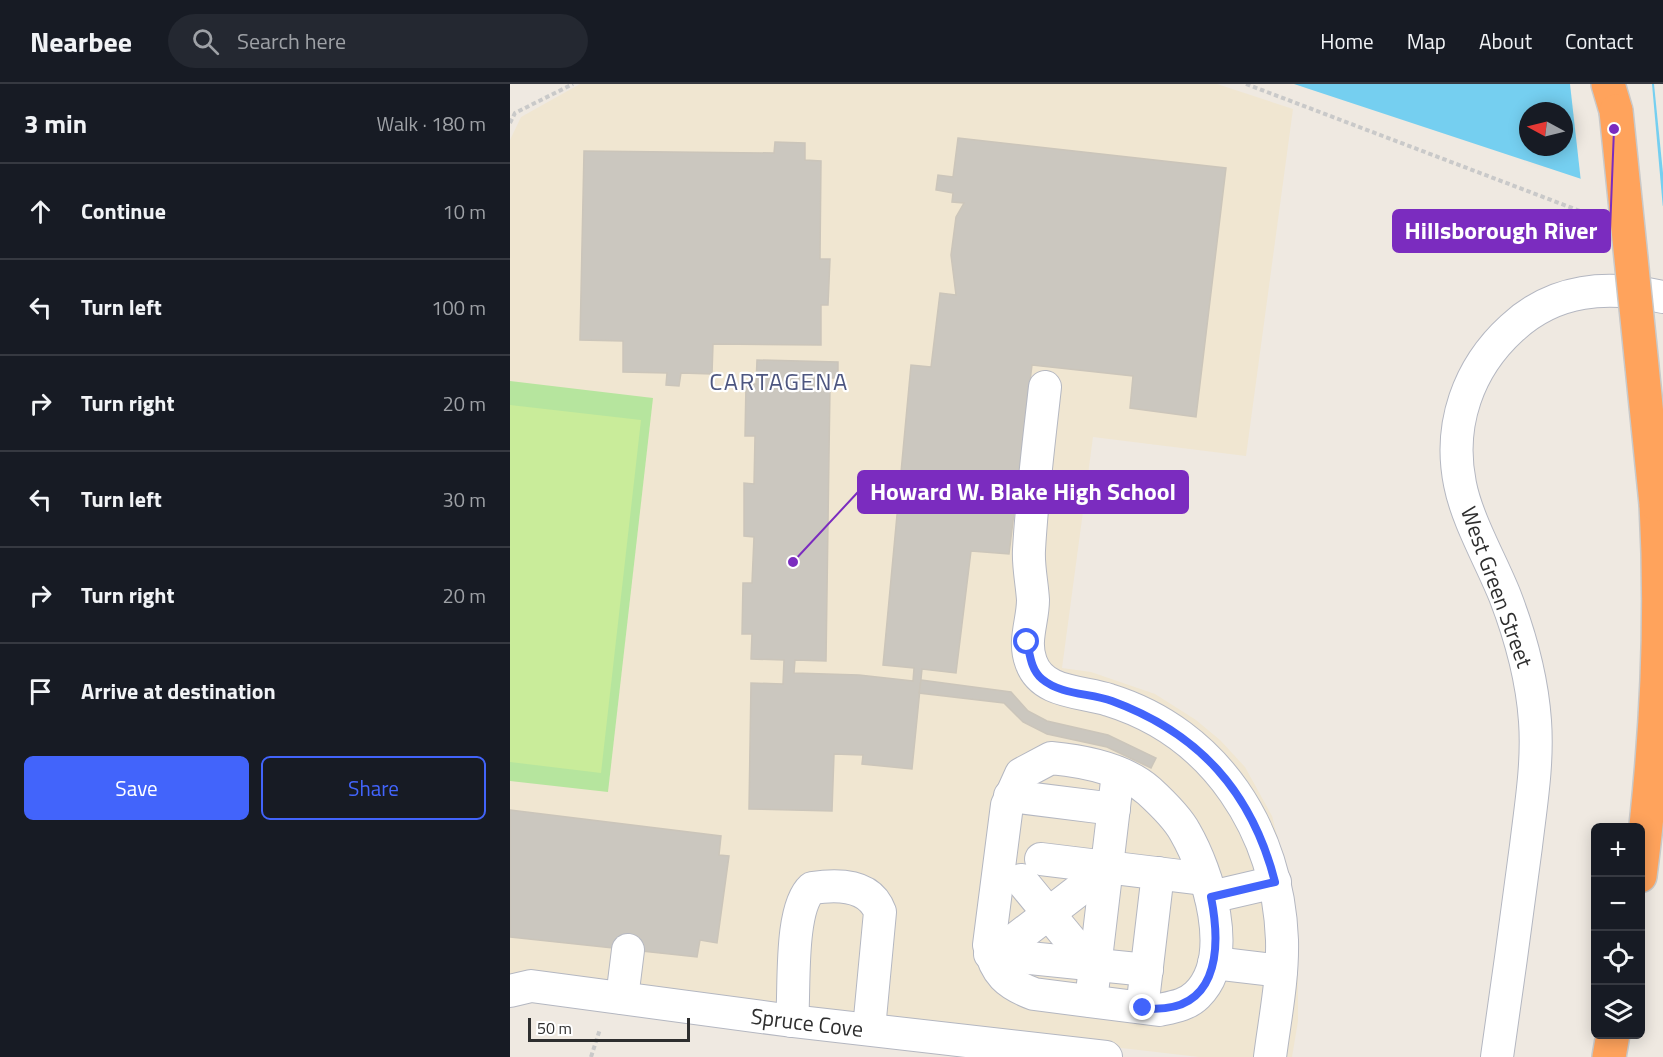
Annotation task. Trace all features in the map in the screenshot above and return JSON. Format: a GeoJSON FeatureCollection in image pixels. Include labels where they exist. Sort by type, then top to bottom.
{"type":"FeatureCollection","features":[{"type":"Feature","properties":{"kind":"highway"},"geometry":{"type":"LineString","coordinates":[[1613,93],[1656,504],[1660,566],[1658,696],[1645,834]]}},
{"type":"Feature","properties":{"kind":"highway"},"geometry":{"type":"LineString","coordinates":[[1609,1057],[1612,1039]]}},
{"type":"Feature","properties":{"kind":"street","name":"West Green Street"},"geometry":{"type":"LineString","coordinates":[[1497,1057],[1532,801],[1536,722],[1530,679],[1518,634],[1460,485],[1457,444],[1459,423],[1471,382],[1480,365],[1505,335],[1540,308],[1562,297],[1588,290],[1621,290],[1663,297]]}},
{"type":"Feature","properties":{"kind":"street"},"geometry":{"type":"LineString","coordinates":[[1045,387],[1029,552],[1033,601],[1027,642],[1031,663],[1041,679],[1057,688],[1108,699],[1135,710],[1186,740],[1209,760],[1247,809],[1262,840],[1275,882],[1280,912],[1281,971],[1270,1057]]}},
{"type":"Feature","properties":{"kind":"street"},"geometry":{"type":"LineString","coordinates":[[1050,758],[1077,761],[1118,773],[1153,778],[1184,829],[1208,888],[1216,922],[1214,963],[1207,982],[1197,996],[1180,1006],[1160,1010],[1034,994],[1002,978],[992,962],[993,954],[989,945],[1010,796],[1021,774],[1050,758]]}},
{"type":"Feature","properties":{"kind":"street"},"geometry":{"type":"LineString","coordinates":[[1091,1001],[1092,964],[1118,773]]}},
{"type":"Feature","properties":{"kind":"street"},"geometry":{"type":"LineString","coordinates":[[1010,796],[1114,808]]}},
{"type":"Feature","properties":{"kind":"street"},"geometry":{"type":"LineString","coordinates":[[1092,964],[1048,914],[1031,870],[1107,867],[1158,873],[1208,888],[1275,882]]}},
{"type":"Feature","properties":{"kind":"street"},"geometry":{"type":"LineString","coordinates":[[1143,1008],[1158,873]]}},
{"type":"Feature","properties":{"kind":"street"},"geometry":{"type":"LineString","coordinates":[[792,1021],[797,929],[804,896],[812,888],[848,887],[864,892],[876,900],[880,912],[869,1029]]}},
{"type":"Feature","properties":{"kind":"street"},"geometry":{"type":"LineString","coordinates":[[993,954],[1083,887]]}},
{"type":"Feature","properties":{"kind":"street"},"geometry":{"type":"LineString","coordinates":[[622,998],[628,950]]}},
{"type":"Feature","properties":{"kind":"street"},"geometry":{"type":"LineString","coordinates":[[993,954],[1147,970]]}},
{"type":"Feature","properties":{"kind":"street"},"geometry":{"type":"LineString","coordinates":[[1214,963],[1281,971]]}},
{"type":"Feature","properties":{"kind":"street","name":"Spruce Cove"},"geometry":{"type":"LineString","coordinates":[[510,991],[531,986],[792,1021],[1106,1057]]}},
{"type":"Feature","properties":{"kind":"path"},"geometry":{"type":"LineString","coordinates":[[510,123],[515,113],[573,84]]}},
{"type":"Feature","properties":{"kind":"path"},"geometry":{"type":"LineString","coordinates":[[1246,84],[1581,211]]}},
{"type":"Feature","properties":{"kind":"path"},"geometry":{"type":"LineString","coordinates":[[591,1057],[600,1029]]}},
{"type":"Feature","properties":{"kind":"shaded area"},"geometry":{"type":"Polygon","coordinates":[[[580,84],[1217,84],[1293,109],[1246,456],[1093,437],[1062,668],[1091,672],[1155,694],[1196,720],[1220,740],[1245,767],[1272,816],[1287,874],[1298,941],[1298,1021],[1292,1057],[1199,1057],[510,977],[510,140],[521,117],[580,84]]]}},
{"type":"Feature","properties":{"kind":"green space"},"geometry":{"type":"Polygon","coordinates":[[[510,381],[653,398],[608,792],[510,781],[510,381]]]}},
{"type":"Feature","properties":{"kind":"green space"},"geometry":{"type":"Polygon","coordinates":[[[510,405],[641,420],[601,773],[510,762],[510,405]]]}},
{"type":"Feature","properties":{"kind":"water"},"geometry":{"type":"Polygon","coordinates":[[[1294,84],[1663,84],[1663,206],[1294,84]]]}},
{"type":"Feature","properties":{"kind":"pier"},"geometry":{"type":"Polygon","coordinates":[[[1570,84],[1652,84],[1663,209],[1581,182],[1570,84]]]}},
{"type":"Feature","properties":{"kind":"pier"},"geometry":{"type":"Polygon","coordinates":[[[1654,84],[1663,84],[1663,173],[1654,84]]]}},
{"type":"Feature","properties":{"kind":"building"},"geometry":{"type":"Polygon","coordinates":[[[958,138],[1226,168],[1196,417],[1130,408],[1133,376],[1032,365],[1009,554],[971,551],[956,673],[922,669],[912,769],[862,764],[863,755],[834,754],[832,811],[749,809],[751,683],[783,684],[784,660],[751,659],[752,634],[742,634],[743,583],[752,583],[754,537],[744,536],[744,483],[754,484],[755,436],[745,436],[746,384],[756,384],[757,360],[838,362],[838,378],[828,378],[828,386],[830,386],[826,661],[795,660],[794,673],[859,675],[913,681],[914,668],[883,665],[911,365],[931,367],[940,293],[956,295],[951,255],[956,217],[964,203],[952,202],[953,193],[936,190],[938,175],[953,177],[958,138]]]}},
{"type":"Feature","properties":{"kind":"building"},"geometry":{"type":"Polygon","coordinates":[[[775,142],[805,143],[805,160],[821,161],[820,259],[830,259],[828,305],[821,305],[821,345],[713,344],[712,374],[681,373],[679,386],[666,385],[667,373],[623,372],[623,341],[580,340],[584,151],[774,153],[775,142]]]}},
{"type":"Feature","properties":{"kind":"building"},"geometry":{"type":"Polygon","coordinates":[[[921,680],[1011,692],[1028,711],[1047,721],[1108,735],[1156,758],[1151,768],[1107,747],[1047,734],[1023,722],[1004,703],[919,693],[921,680]]]}},
{"type":"Feature","properties":{"kind":"building"},"geometry":{"type":"Polygon","coordinates":[[[510,810],[721,836],[719,855],[729,856],[717,943],[700,940],[697,957],[510,937],[510,810]]]}},
{"type":"Feature","properties":{"kind":"place","name":"Hillsborough River"},"geometry":{"type":"Point","coordinates":[1614,129]}},
{"type":"Feature","properties":{"kind":"place","name":"Howard W. Blake High School"},"geometry":{"type":"Point","coordinates":[793,562]}},
{"type":"Feature","properties":{"kind":"district","name":"CARTAGENA"},"geometry":{"type":"Point","coordinates":[779,382]}},
{"type":"Feature","properties":{"kind":"route"},"geometry":{"type":"LineString","coordinates":[[1027,642],[1031,663],[1041,679],[1057,688],[1108,699],[1135,710],[1186,740],[1225,777],[1247,809],[1262,840],[1275,882],[1211,897],[1216,922],[1216,946],[1214,966],[1207,982],[1197,996],[1180,1006],[1160,1010],[1143,1008]]}}]}
